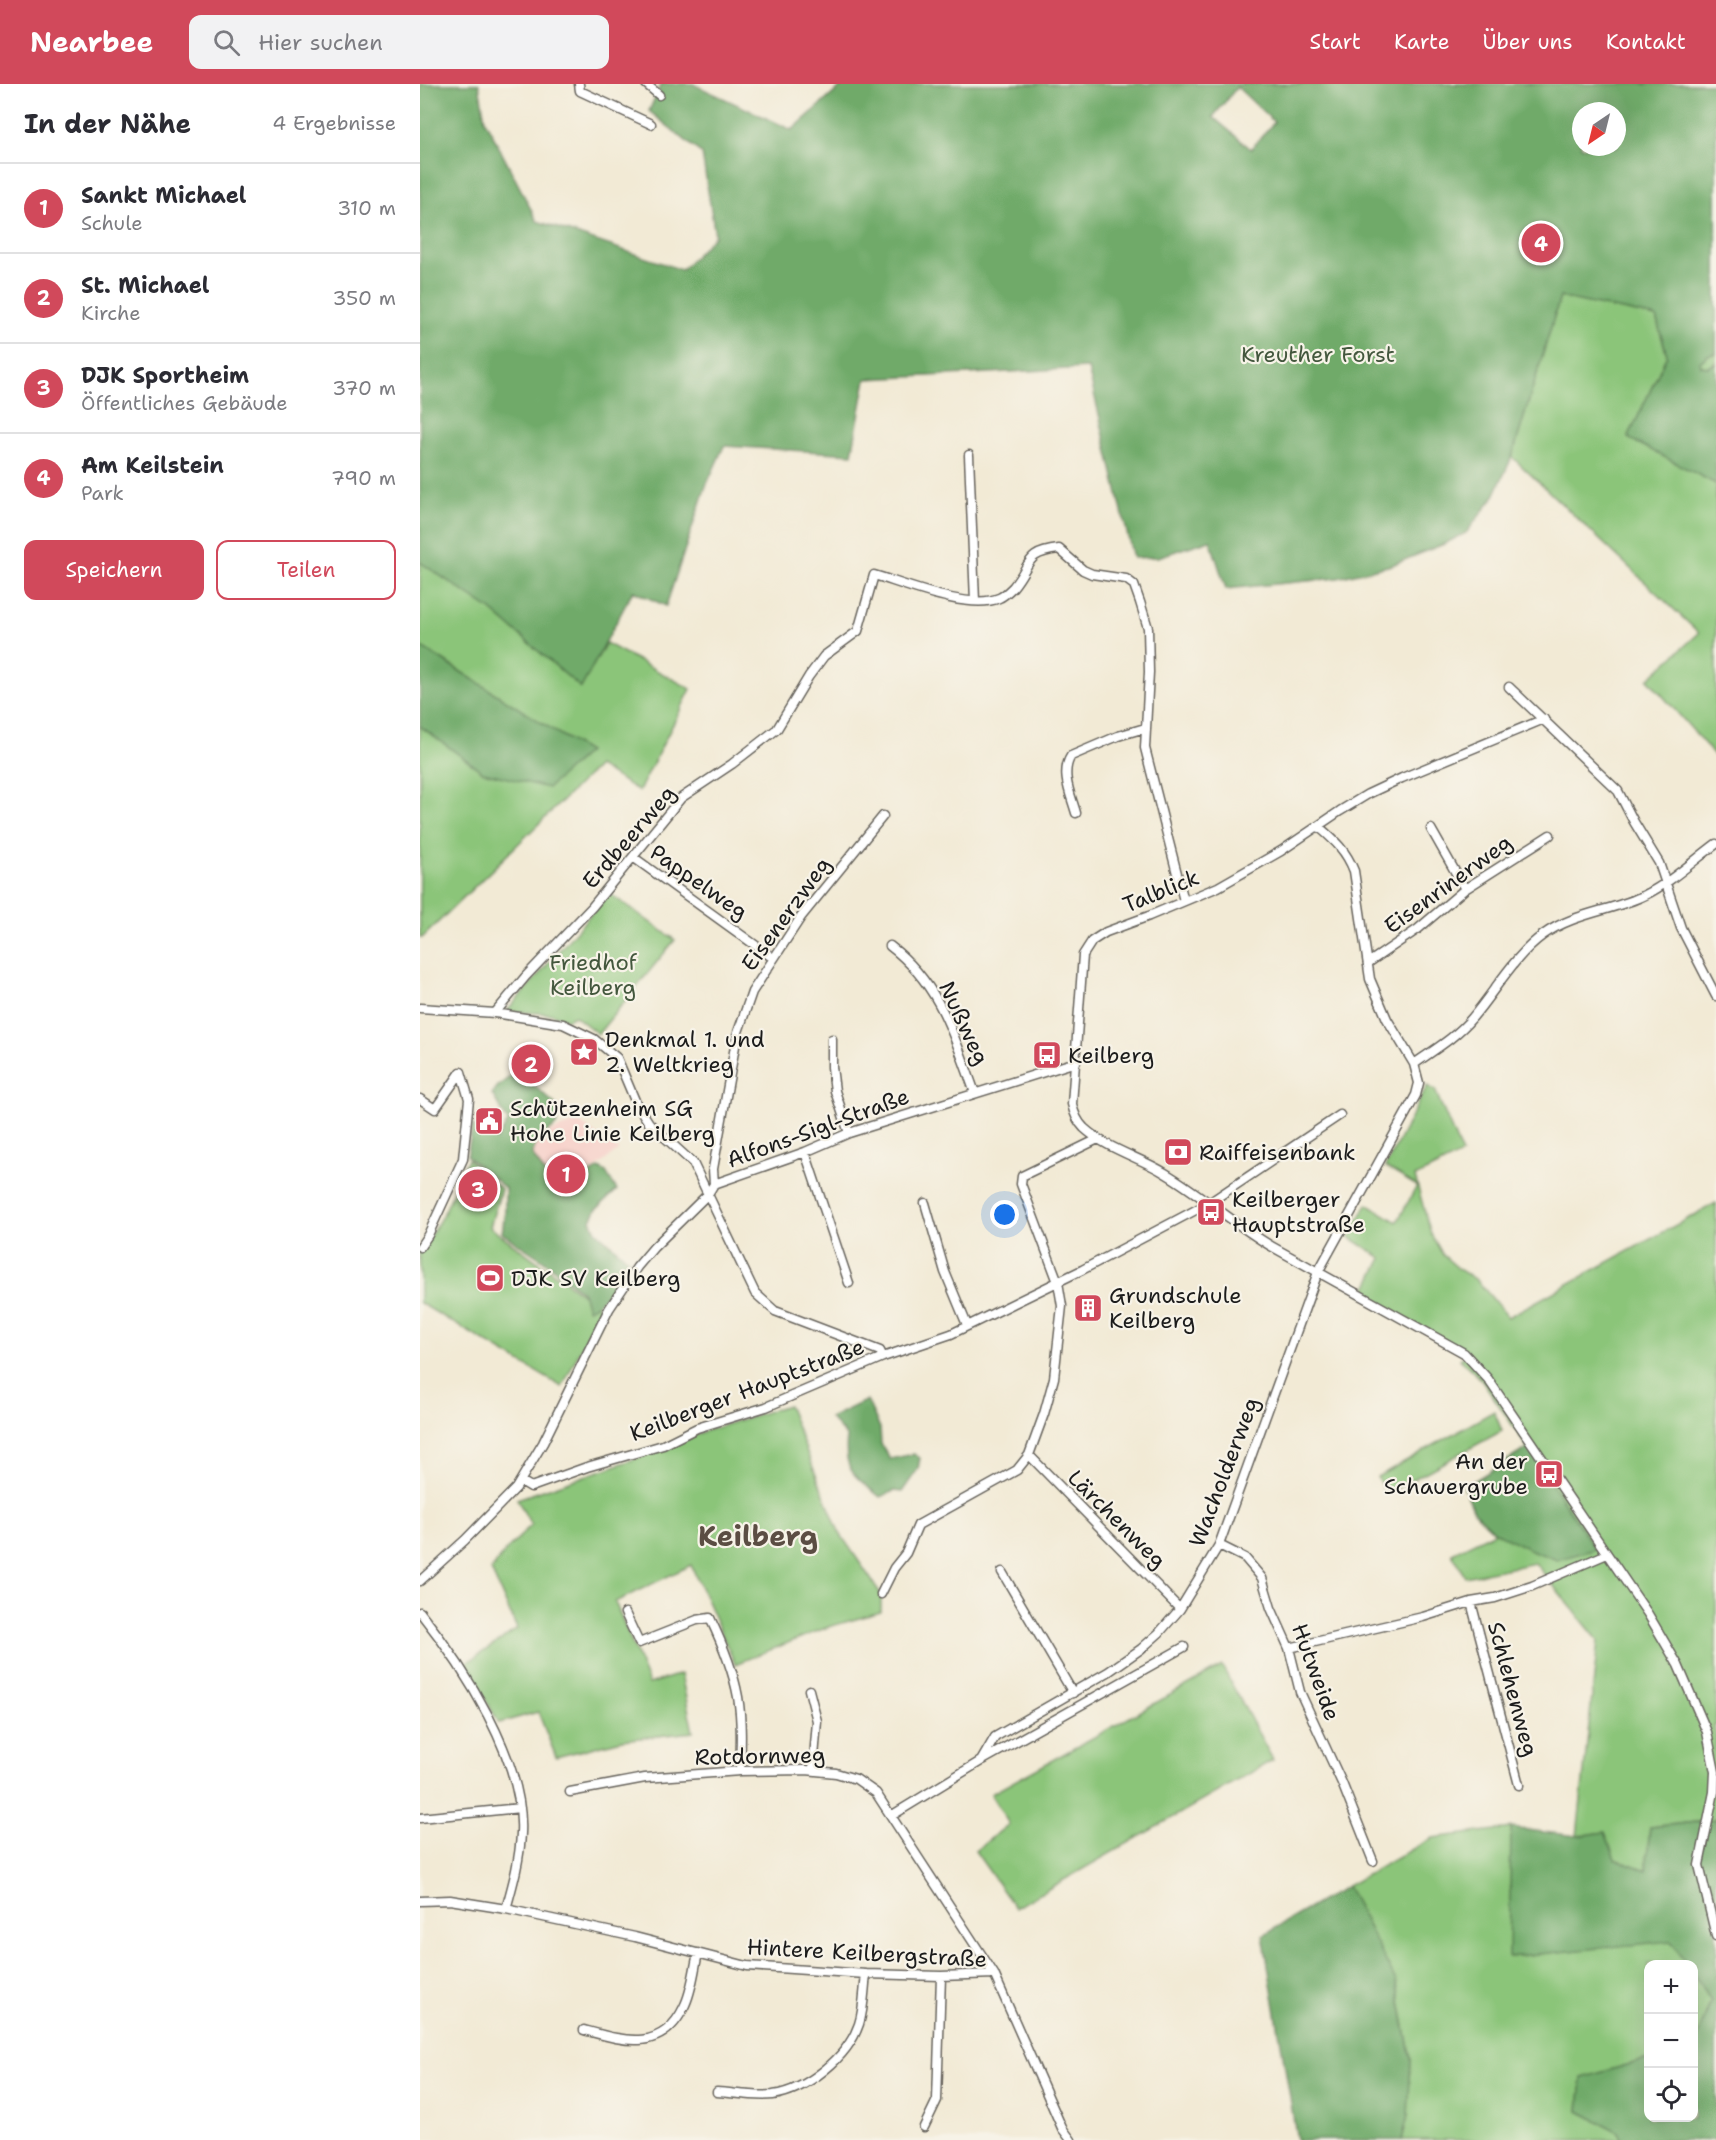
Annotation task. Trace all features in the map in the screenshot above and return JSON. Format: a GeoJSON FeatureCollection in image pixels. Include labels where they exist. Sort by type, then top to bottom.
{"type":"FeatureCollection","features":[{"type":"Feature","properties":{"kind":"street"},"geometry":{"type":"LineString","coordinates":[[579,84],[580,91],[651,124]]}},
{"type":"Feature","properties":{"kind":"street"},"geometry":{"type":"LineString","coordinates":[[646,84],[659,95]]}},
{"type":"Feature","properties":{"kind":"street"},"geometry":{"type":"LineString","coordinates":[[969,455],[975,602],[999,598],[1007,592],[1033,557],[1042,551],[1059,549],[1083,570],[1092,574],[1126,579],[1134,585],[1148,628],[1149,672],[1145,748],[1184,901]]}},
{"type":"Feature","properties":{"kind":"street","name":"Erdbeerweg"},"geometry":{"type":"LineString","coordinates":[[495,1013],[526,976],[592,907],[681,798],[732,764],[777,729],[824,656],[858,631],[874,574],[960,601],[975,602]]}},
{"type":"Feature","properties":{"kind":"street"},"geometry":{"type":"LineString","coordinates":[[1509,687],[1618,791],[1659,863],[1681,928],[1716,996]]}},
{"type":"Feature","properties":{"kind":"street","name":"Talblick"},"geometry":{"type":"LineString","coordinates":[[1544,718],[1368,794],[1250,870],[1218,887],[1106,932],[1092,941],[1083,955],[1072,1104],[1075,1117],[1082,1127],[1098,1139],[1164,1172],[1252,1235],[1464,1353],[1488,1379],[1648,1614],[1678,1665],[1707,1732],[1715,1772],[1714,1792],[1699,1865],[1716,1936]]}},
{"type":"Feature","properties":{"kind":"street"},"geometry":{"type":"LineString","coordinates":[[1076,813],[1065,771],[1066,763],[1071,756],[1118,736],[1145,728]]}},
{"type":"Feature","properties":{"kind":"street","name":"Eisenerzweg"},"geometry":{"type":"LineString","coordinates":[[714,1184],[713,1168],[737,1035],[752,992],[801,917],[883,816]]}},
{"type":"Feature","properties":{"kind":"street"},"geometry":{"type":"LineString","coordinates":[[1317,826],[1340,844],[1348,855],[1354,871],[1370,979],[1387,1019],[1414,1064],[1454,1036],[1471,1020],[1523,953],[1542,935],[1562,924],[1645,895],[1716,844]]}},
{"type":"Feature","properties":{"kind":"street"},"geometry":{"type":"LineString","coordinates":[[1431,829],[1465,889]]}},
{"type":"Feature","properties":{"kind":"street","name":"Eisenrinerweg"},"geometry":{"type":"LineString","coordinates":[[1368,963],[1418,929],[1465,889],[1550,835]]}},
{"type":"Feature","properties":{"kind":"street","name":"Pappelweg"},"geometry":{"type":"LineString","coordinates":[[633,857],[773,958]]}},
{"type":"Feature","properties":{"kind":"street","name":"Nußweg"},"geometry":{"type":"LineString","coordinates":[[890,946],[915,968],[935,994],[948,1020],[975,1093]]}},
{"type":"Feature","properties":{"kind":"street"},"geometry":{"type":"LineString","coordinates":[[420,1008],[495,1013],[563,1024],[594,1039],[617,1058],[636,1103],[649,1123],[693,1163],[755,1293],[775,1311],[880,1351],[883,1357]]}},
{"type":"Feature","properties":{"kind":"street"},"geometry":{"type":"LineString","coordinates":[[832,1039],[835,1091],[849,1133]]}},
{"type":"Feature","properties":{"kind":"street","name":"Alfons-Sigl-Straße"},"geometry":{"type":"LineString","coordinates":[[519,1484],[543,1443],[609,1310],[654,1247],[708,1194],[714,1184],[805,1152],[849,1133],[1076,1062]]}},
{"type":"Feature","properties":{"kind":"street","name":"Wacholderweg"},"geometry":{"type":"LineString","coordinates":[[981,1761],[995,1737],[1108,1672],[1141,1649],[1180,1609],[1219,1545],[1318,1272],[1416,1095],[1419,1083],[1414,1064]]}},
{"type":"Feature","properties":{"kind":"street"},"geometry":{"type":"LineString","coordinates":[[420,1099],[435,1109],[461,1072],[469,1099],[463,1159],[428,1235],[420,1247]]}},
{"type":"Feature","properties":{"kind":"street","name":"Keilberger Hauptstraße"},"geometry":{"type":"LineString","coordinates":[[519,1484],[531,1487],[587,1467],[663,1445],[697,1428],[766,1407],[883,1357],[951,1334],[1058,1282],[1209,1203],[1340,1115]]}},
{"type":"Feature","properties":{"kind":"street"},"geometry":{"type":"LineString","coordinates":[[881,1594],[894,1568],[906,1553],[918,1525],[1017,1470],[1029,1455],[1054,1377],[1062,1306],[1058,1282],[1021,1184],[1022,1176],[1098,1139]]}},
{"type":"Feature","properties":{"kind":"street"},"geometry":{"type":"LineString","coordinates":[[805,1152],[849,1283]]}},
{"type":"Feature","properties":{"kind":"street"},"geometry":{"type":"LineString","coordinates":[[925,1203],[945,1272],[967,1325]]}},
{"type":"Feature","properties":{"kind":"street","name":"Lärchenweg"},"geometry":{"type":"LineString","coordinates":[[1029,1455],[1180,1609]]}},
{"type":"Feature","properties":{"kind":"street"},"geometry":{"type":"LineString","coordinates":[[420,1581],[465,1540],[519,1484]]}},
{"type":"Feature","properties":{"kind":"street","name":"Hutweide"},"geometry":{"type":"LineString","coordinates":[[1219,1545],[1245,1558],[1262,1578],[1271,1608],[1289,1648],[1300,1692],[1342,1783],[1373,1862]]}},
{"type":"Feature","properties":{"kind":"street"},"geometry":{"type":"LineString","coordinates":[[1289,1648],[1495,1598],[1532,1586],[1607,1554]]}},
{"type":"Feature","properties":{"kind":"street"},"geometry":{"type":"LineString","coordinates":[[1002,1572],[1073,1693]]}},
{"type":"Feature","properties":{"kind":"street","name":"Schlehenweg"},"geometry":{"type":"LineString","coordinates":[[1471,1602],[1519,1785]]}},
{"type":"Feature","properties":{"kind":"street"},"geometry":{"type":"LineString","coordinates":[[420,1612],[466,1679],[495,1728],[508,1762],[520,1808],[522,1832],[518,1865],[506,1909]]}},
{"type":"Feature","properties":{"kind":"street"},"geometry":{"type":"LineString","coordinates":[[625,1613],[639,1643],[697,1620],[711,1618],[724,1647],[738,1697],[741,1741],[740,1772]]}},
{"type":"Feature","properties":{"kind":"street","name":"Wacholderweg"},"geometry":{"type":"LineString","coordinates":[[891,1816],[981,1761],[1184,1647]]}},
{"type":"Feature","properties":{"kind":"street"},"geometry":{"type":"LineString","coordinates":[[809,1690],[817,1720],[813,1770]]}},
{"type":"Feature","properties":{"kind":"street","name":"Rotdornweg"},"geometry":{"type":"LineString","coordinates":[[570,1792],[645,1778],[740,1772],[813,1770],[856,1779],[876,1793],[994,1974]]}},
{"type":"Feature","properties":{"kind":"street"},"geometry":{"type":"LineString","coordinates":[[420,1818],[520,1808]]}},
{"type":"Feature","properties":{"kind":"street","name":"Hintere Keilbergstraße"},"geometry":{"type":"LineString","coordinates":[[420,1901],[450,1900],[506,1909],[634,1937],[747,1966],[866,1974],[941,1976],[994,1974],[1062,2128],[1071,2140]]}},
{"type":"Feature","properties":{"kind":"street"},"geometry":{"type":"LineString","coordinates":[[584,2030],[619,2039],[642,2041],[660,2036],[673,2025],[685,2006],[698,1953]]}},
{"type":"Feature","properties":{"kind":"street"},"geometry":{"type":"LineString","coordinates":[[717,2092],[773,2095],[806,2083],[831,2066],[859,2024],[866,1974]]}},
{"type":"Feature","properties":{"kind":"street"},"geometry":{"type":"LineString","coordinates":[[924,2127],[937,2100],[941,1976]]}},
{"type":"Feature","properties":{"kind":"shaded area"},"geometry":{"type":"Polygon","coordinates":[[[578,1121],[619,1150],[558,1197],[523,1144],[578,1121]]]}},
{"type":"Feature","properties":{"kind":"green space","name":"Kreuther Forst"},"geometry":{"type":"Polygon","coordinates":[[[420,84],[479,84],[485,120],[537,221],[682,270],[715,235],[702,154],[649,111],[661,84],[693,84],[792,130],[844,84],[1716,84],[1716,353],[1708,355],[1700,362],[1701,366],[1708,367],[1716,363],[1716,484],[1628,438],[1667,355],[1656,317],[1560,297],[1512,457],[1493,498],[1466,533],[1392,565],[1338,578],[1226,589],[1210,540],[1158,557],[1133,558],[1088,368],[866,379],[852,454],[724,446],[706,486],[666,606],[633,591],[581,688],[491,610],[420,562],[420,84]],[[1237,87],[1213,117],[1251,149],[1274,122],[1237,87]]]}},
{"type":"Feature","properties":{"kind":"green space"},"geometry":{"type":"Polygon","coordinates":[[[1560,297],[1656,317],[1667,355],[1628,438],[1716,484],[1716,757],[1648,679],[1699,633],[1512,457],[1560,297]]]}},
{"type":"Feature","properties":{"kind":"green space"},"geometry":{"type":"Polygon","coordinates":[[[1716,353],[1716,363],[1708,367],[1701,366],[1700,362],[1708,355],[1716,353]]]}},
{"type":"Feature","properties":{"kind":"green space"},"geometry":{"type":"Polygon","coordinates":[[[420,562],[491,610],[581,687],[606,643],[691,689],[639,791],[598,766],[422,938],[420,937],[420,726],[483,772],[588,752],[420,646],[420,562]]]}},
{"type":"Feature","properties":{"kind":"green space"},"geometry":{"type":"Polygon","coordinates":[[[420,646],[588,752],[548,788],[483,772],[420,726],[420,646]]]}},
{"type":"Feature","properties":{"kind":"green space","name":"Friedhof Keilberg"},"geometry":{"type":"Polygon","coordinates":[[[609,893],[675,940],[598,1034],[575,1016],[566,1020],[552,1014],[507,1011],[609,893]]]}},
{"type":"Feature","properties":{"kind":"green space"},"geometry":{"type":"Polygon","coordinates":[[[512,1075],[526,1078],[557,1106],[556,1126],[540,1139],[532,1154],[559,1195],[599,1168],[606,1172],[617,1190],[596,1210],[591,1220],[596,1231],[630,1261],[601,1301],[588,1309],[583,1293],[544,1261],[502,1233],[505,1188],[467,1156],[473,1125],[497,1140],[508,1122],[492,1094],[512,1075]]]}},
{"type":"Feature","properties":{"kind":"green space"},"geometry":{"type":"Polygon","coordinates":[[[1427,1086],[1435,1090],[1462,1154],[1415,1177],[1431,1234],[1443,1255],[1460,1270],[1477,1280],[1508,1317],[1716,1203],[1716,1725],[1714,1726],[1716,1820],[1650,1827],[1646,1870],[1615,1859],[1604,1832],[1577,1836],[1598,1640],[1535,1563],[1465,1577],[1452,1553],[1495,1532],[1475,1513],[1464,1487],[1528,1448],[1482,1380],[1460,1359],[1467,1354],[1363,1295],[1382,1258],[1349,1237],[1367,1204],[1397,1222],[1417,1186],[1385,1167],[1427,1086]]]}},
{"type":"Feature","properties":{"kind":"green space","name":"DJK SV Keilberg"},"geometry":{"type":"Polygon","coordinates":[[[468,1159],[501,1189],[490,1227],[601,1308],[562,1387],[420,1303],[420,1253],[445,1211],[468,1159]]]}},
{"type":"Feature","properties":{"kind":"green space"},"geometry":{"type":"Polygon","coordinates":[[[867,1400],[880,1428],[881,1444],[890,1459],[914,1454],[920,1458],[918,1469],[902,1492],[894,1491],[880,1497],[858,1478],[849,1466],[846,1449],[847,1437],[830,1418],[867,1400]]]}},
{"type":"Feature","properties":{"kind":"green space"},"geometry":{"type":"Polygon","coordinates":[[[788,1405],[839,1532],[881,1594],[881,1612],[828,1627],[735,1664],[691,1565],[615,1602],[649,1684],[681,1674],[693,1732],[622,1740],[556,1757],[538,1712],[499,1723],[465,1664],[517,1629],[491,1570],[531,1525],[517,1499],[667,1448],[702,1432],[788,1405]]]}},
{"type":"Feature","properties":{"kind":"green space"},"geometry":{"type":"Polygon","coordinates":[[[1494,1411],[1502,1431],[1386,1494],[1377,1477],[1494,1411]]]}},
{"type":"Feature","properties":{"kind":"green space"},"geometry":{"type":"Polygon","coordinates":[[[1528,1448],[1595,1549],[1557,1560],[1495,1532],[1475,1513],[1464,1487],[1528,1448]]]}},
{"type":"Feature","properties":{"kind":"green space"},"geometry":{"type":"Polygon","coordinates":[[[1222,1666],[1273,1760],[1015,1908],[975,1851],[1009,1824],[991,1794],[1222,1666]]]}},
{"type":"Feature","properties":{"kind":"green space"},"geometry":{"type":"Polygon","coordinates":[[[1716,1815],[1716,2140],[1623,2140],[1619,2132],[1579,2111],[1582,2078],[1644,2060],[1644,2122],[1698,2122],[1698,2035],[1711,2001],[1698,1981],[1698,1960],[1684,1960],[1671,1941],[1509,1957],[1511,1828],[1577,1836],[1605,1832],[1615,1859],[1646,1870],[1650,1827],[1715,1820],[1716,1815]]]}},
{"type":"Feature","properties":{"kind":"green space"},"geometry":{"type":"Polygon","coordinates":[[[1511,1828],[1510,1957],[1671,1940],[1684,1960],[1644,1960],[1644,2060],[1582,2078],[1579,2111],[1619,2132],[1623,2140],[1402,2140],[1407,2119],[1411,2059],[1397,1984],[1347,1886],[1432,1838],[1511,1828]]]}},
{"type":"Feature","properties":{"kind":"green space"},"geometry":{"type":"Polygon","coordinates":[[[1347,1886],[1396,1981],[1411,2059],[1408,2116],[1402,2140],[1297,2140],[1263,1935],[1347,1886]]]}},
{"type":"Feature","properties":{"kind":"green space"},"geometry":{"type":"Polygon","coordinates":[[[1698,1981],[1711,2001],[1698,2035],[1698,1981]]]}},
{"type":"Feature","properties":{"kind":"place","name":"Am Keilstein"},"geometry":{"type":"Point","coordinates":[1541,243]}},
{"type":"Feature","properties":{"kind":"place","name":"Denkmal 1. und 2. Weltkrieg"},"geometry":{"type":"Point","coordinates":[584,1052]}},
{"type":"Feature","properties":{"kind":"place","name":"Keilberg"},"geometry":{"type":"Point","coordinates":[1047,1055]}},
{"type":"Feature","properties":{"kind":"place","name":"St. Michael"},"geometry":{"type":"Point","coordinates":[531,1064]}},
{"type":"Feature","properties":{"kind":"place","name":"Schützenheim SG Hohe Linie Keilberg"},"geometry":{"type":"Point","coordinates":[489,1121]}},
{"type":"Feature","properties":{"kind":"place","name":"Raiffeisenbank"},"geometry":{"type":"Point","coordinates":[1178,1152]}},
{"type":"Feature","properties":{"kind":"place","name":"Sankt Michael"},"geometry":{"type":"Point","coordinates":[566,1174]}},
{"type":"Feature","properties":{"kind":"place","name":"DJK Sportheim"},"geometry":{"type":"Point","coordinates":[478,1189]}},
{"type":"Feature","properties":{"kind":"place","name":"Keilberger Hauptstraße"},"geometry":{"type":"Point","coordinates":[1211,1212]}},
{"type":"Feature","properties":{"kind":"place","name":"DJK SV Keilberg"},"geometry":{"type":"Point","coordinates":[490,1278]}},
{"type":"Feature","properties":{"kind":"place","name":"Grundschule Keilberg"},"geometry":{"type":"Point","coordinates":[1088,1308]}},
{"type":"Feature","properties":{"kind":"place","name":"An der Schauergrube"},"geometry":{"type":"Point","coordinates":[1549,1474]}},
{"type":"Feature","properties":{"kind":"district","name":"Keilberg"},"geometry":{"type":"Point","coordinates":[758,1536]}}]}
